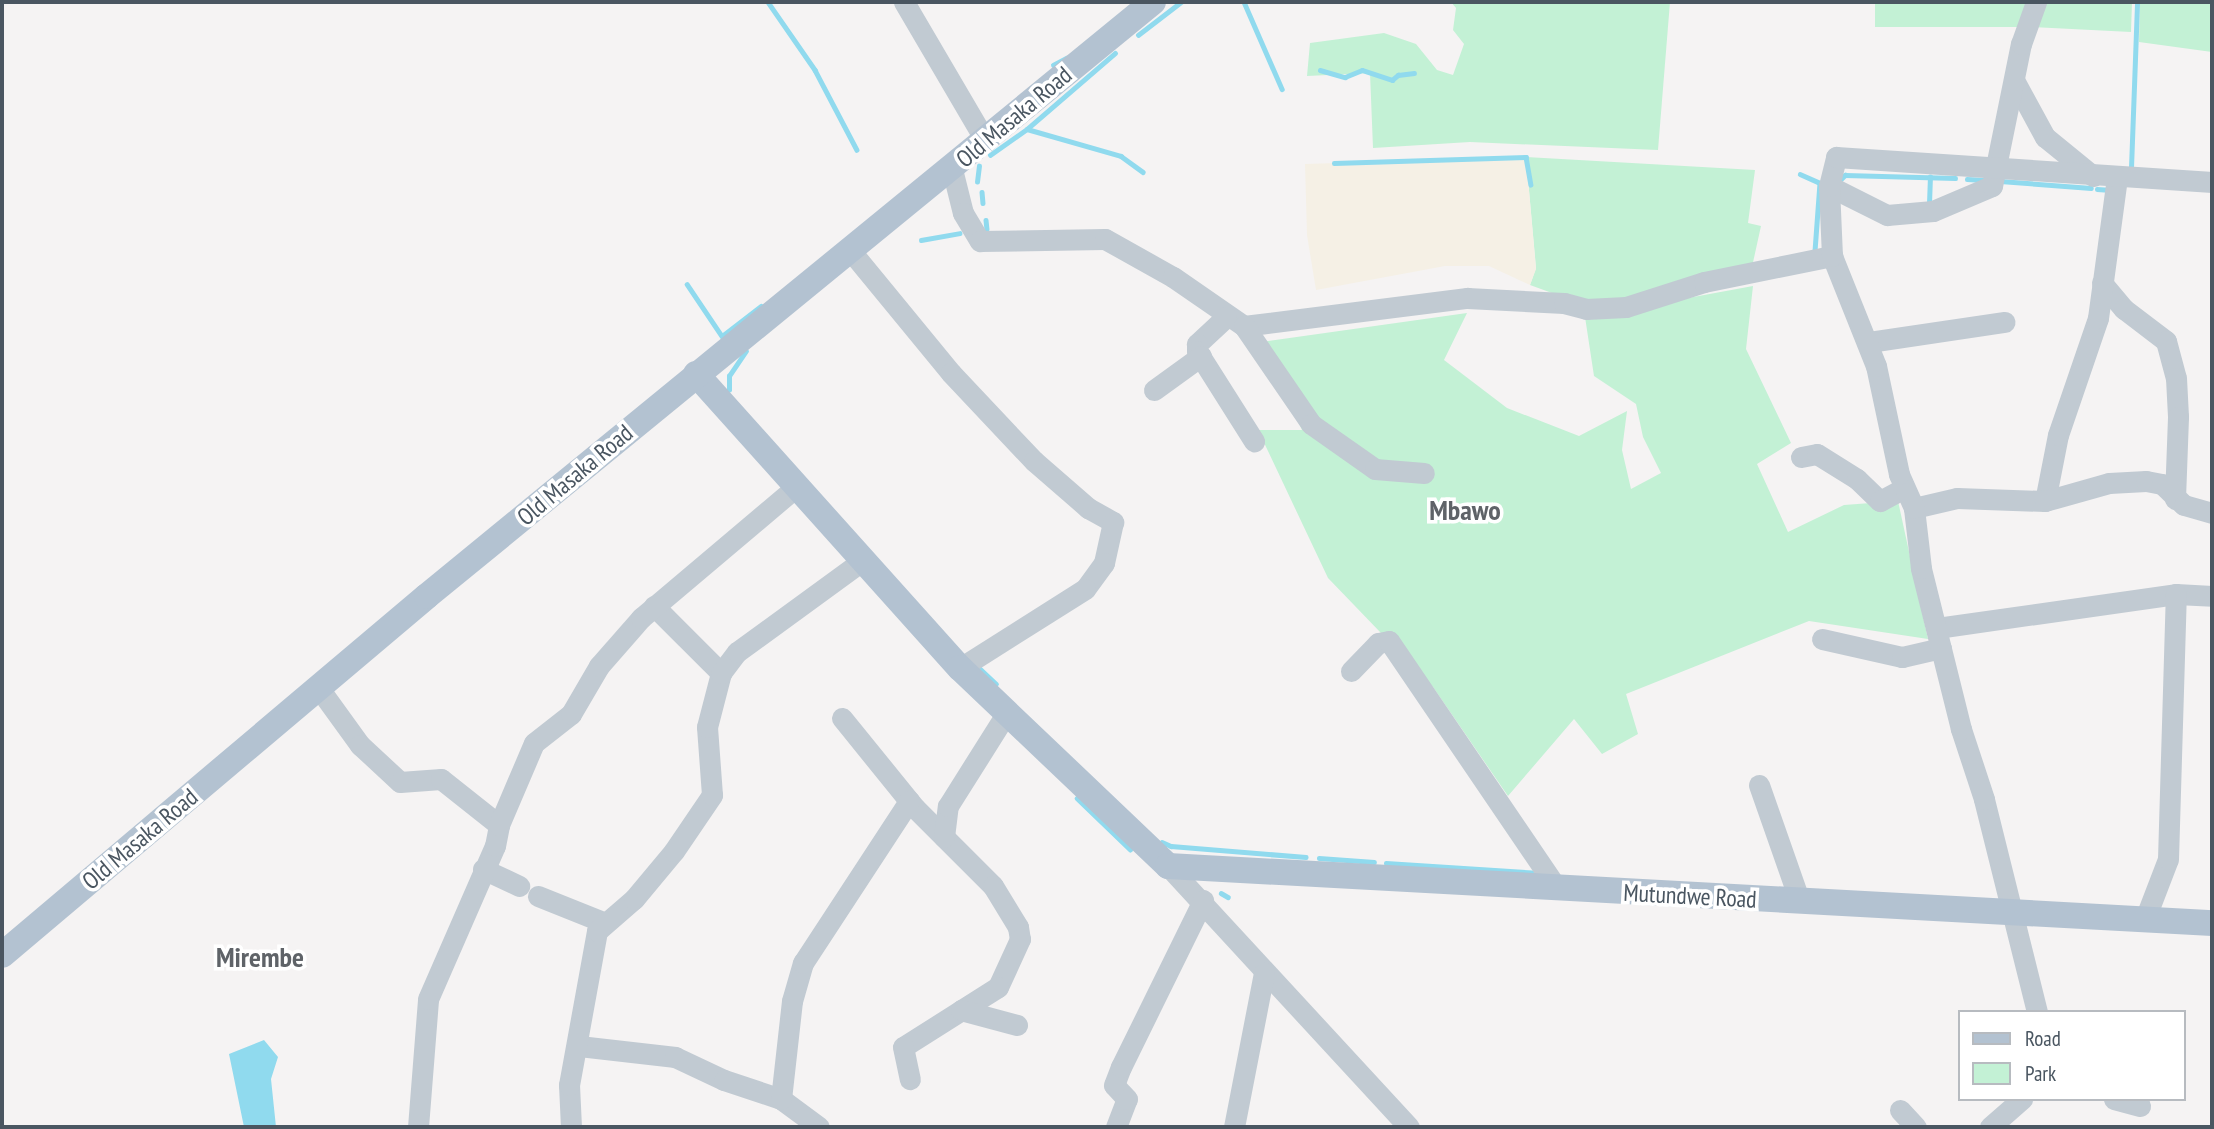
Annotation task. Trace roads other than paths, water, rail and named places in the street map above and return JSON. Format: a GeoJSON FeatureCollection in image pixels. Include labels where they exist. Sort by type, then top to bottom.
{"type":"FeatureCollection","features":[{"type":"Feature","properties":{"kind":"main road","name":"Old Masaka Road"},"geometry":{"type":"LineString","coordinates":[[2,955],[318,687],[696,374],[986,142],[1153,2]]}},
{"type":"Feature","properties":{"kind":"main road"},"geometry":{"type":"LineString","coordinates":[[696,374],[960,668],[1168,866]]}},
{"type":"Feature","properties":{"kind":"main road","name":"Mutundwe Road"},"geometry":{"type":"LineString","coordinates":[[1168,866],[2212,923]]}},
{"type":"Feature","properties":{"kind":"street"},"geometry":{"type":"LineString","coordinates":[[904,2],[986,142]]}},
{"type":"Feature","properties":{"kind":"street"},"geometry":{"type":"LineString","coordinates":[[1995,178],[2014,80],[2036,2]]}},
{"type":"Feature","properties":{"kind":"street"},"geometry":{"type":"LineString","coordinates":[[2014,80],[2045,136],[2093,176]]}},
{"type":"Feature","properties":{"kind":"street"},"geometry":{"type":"LineString","coordinates":[[2037,1010],[2014,912],[1921,568],[1914,508],[1904,488],[1869,342],[1832,256],[1829,186],[1836,157],[1995,178],[2093,176],[2212,182]]}},
{"type":"Feature","properties":{"kind":"street"},"geometry":{"type":"LineString","coordinates":[[952,169],[963,213],[980,241],[1105,239],[1173,277],[1235,322],[1311,424],[1375,470],[1424,473]]}},
{"type":"Feature","properties":{"kind":"street"},"geometry":{"type":"LineString","coordinates":[[2045,501],[2058,435],[2093,341],[2117,177]]}},
{"type":"Feature","properties":{"kind":"street"},"geometry":{"type":"LineString","coordinates":[[1829,186],[1887,215],[1933,211],[1995,178]]}},
{"type":"Feature","properties":{"kind":"street"},"geometry":{"type":"LineString","coordinates":[[850,250],[951,373],[1034,461],[1088,508],[1113,522],[1104,563],[1085,589],[960,668]]}},
{"type":"Feature","properties":{"kind":"street"},"geometry":{"type":"LineString","coordinates":[[1254,441],[1197,344],[1235,322],[1467,298],[1564,303],[1586,309],[1626,307],[1704,282],[1832,256]]}},
{"type":"Feature","properties":{"kind":"street"},"geometry":{"type":"LineString","coordinates":[[2102,283],[2124,310],[2166,341],[2178,407],[2175,499]]}},
{"type":"Feature","properties":{"kind":"street"},"geometry":{"type":"LineString","coordinates":[[1869,342],[2005,323]]}},
{"type":"Feature","properties":{"kind":"street"},"geometry":{"type":"LineString","coordinates":[[1154,390],[1202,356]]}},
{"type":"Feature","properties":{"kind":"street"},"geometry":{"type":"LineString","coordinates":[[1801,457],[1817,454],[1857,479],[1880,501],[1904,488]]}},
{"type":"Feature","properties":{"kind":"street"},"geometry":{"type":"LineString","coordinates":[[1914,508],[1957,498],[2045,501],[2109,483],[2146,481],[2162,484],[2175,499],[2212,513]]}},
{"type":"Feature","properties":{"kind":"street"},"geometry":{"type":"LineString","coordinates":[[418,1127],[428,999],[534,743],[570,713],[599,666],[654,606],[796,487]]}},
{"type":"Feature","properties":{"kind":"street"},"geometry":{"type":"LineString","coordinates":[[571,1127],[569,1085],[579,1046],[587,967],[603,922],[642,889],[692,829],[712,795],[707,727],[721,674],[737,652],[862,561]]}},
{"type":"Feature","properties":{"kind":"street"},"geometry":{"type":"LineString","coordinates":[[2145,919],[2168,859],[2176,594]]}},
{"type":"Feature","properties":{"kind":"street"},"geometry":{"type":"LineString","coordinates":[[1822,639],[1888,656],[1939,638],[2176,594],[2212,596]]}},
{"type":"Feature","properties":{"kind":"street"},"geometry":{"type":"LineString","coordinates":[[654,606],[721,674]]}},
{"type":"Feature","properties":{"kind":"street"},"geometry":{"type":"LineString","coordinates":[[1351,671],[1378,643],[1389,641],[1557,888]]}},
{"type":"Feature","properties":{"kind":"street"},"geometry":{"type":"LineString","coordinates":[[318,687],[360,745],[400,782],[442,779],[499,825]]}},
{"type":"Feature","properties":{"kind":"street"},"geometry":{"type":"LineString","coordinates":[[944,837],[948,806],[1006,714]]}},
{"type":"Feature","properties":{"kind":"street"},"geometry":{"type":"LineString","coordinates":[[842,718],[909,802],[1007,902],[1020,939],[1004,978],[961,1010],[903,1047],[910,1079]]}},
{"type":"Feature","properties":{"kind":"street"},"geometry":{"type":"LineString","coordinates":[[1759,785],[1800,902]]}},
{"type":"Feature","properties":{"kind":"street"},"geometry":{"type":"LineString","coordinates":[[781,1099],[792,1001],[803,963],[836,907],[909,802]]}},
{"type":"Feature","properties":{"kind":"street"},"geometry":{"type":"LineString","coordinates":[[1168,866],[1203,900],[1264,973],[1409,1127]]}},
{"type":"Feature","properties":{"kind":"street"},"geometry":{"type":"LineString","coordinates":[[483,869],[519,886]]}},
{"type":"Feature","properties":{"kind":"street"},"geometry":{"type":"LineString","coordinates":[[538,896],[603,922]]}},
{"type":"Feature","properties":{"kind":"street"},"geometry":{"type":"LineString","coordinates":[[1116,1127],[1126,1099],[1114,1085],[1117,1076],[1203,900]]}},
{"type":"Feature","properties":{"kind":"street"},"geometry":{"type":"LineString","coordinates":[[1234,1127],[1264,973]]}},
{"type":"Feature","properties":{"kind":"street"},"geometry":{"type":"LineString","coordinates":[[961,1010],[1017,1025]]}},
{"type":"Feature","properties":{"kind":"street"},"geometry":{"type":"LineString","coordinates":[[579,1046],[666,1054],[724,1080],[781,1099],[819,1127]]}},
{"type":"Feature","properties":{"kind":"street"},"geometry":{"type":"LineString","coordinates":[[1990,1127],[2020,1101]]}},
{"type":"Feature","properties":{"kind":"street"},"geometry":{"type":"LineString","coordinates":[[2122,1101],[2140,1106]]}},
{"type":"Feature","properties":{"kind":"street"},"geometry":{"type":"LineString","coordinates":[[1900,1110],[1916,1127]]}},
{"type":"Feature","properties":{"kind":"water"},"geometry":{"type":"Polygon","coordinates":[[[264,1040],[278,1057],[271,1079],[276,1127],[244,1127],[229,1054],[264,1040]]]}},
{"type":"Feature","properties":{"kind":"waterway"},"geometry":{"type":"LineString","coordinates":[[768,2],[815,70],[857,150]]}},
{"type":"Feature","properties":{"kind":"waterway"},"geometry":{"type":"LineString","coordinates":[[1138,35],[1181,2]]}},
{"type":"Feature","properties":{"kind":"waterway"},"geometry":{"type":"LineString","coordinates":[[1244,2],[1282,89]]}},
{"type":"Feature","properties":{"kind":"waterway"},"geometry":{"type":"LineString","coordinates":[[2131,168],[2137,2]]}},
{"type":"Feature","properties":{"kind":"waterway"},"geometry":{"type":"LineString","coordinates":[[1027,129],[1115,53]]}},
{"type":"Feature","properties":{"kind":"waterway"},"geometry":{"type":"LineString","coordinates":[[1053,65],[1066,58]]}},
{"type":"Feature","properties":{"kind":"waterway"},"geometry":{"type":"LineString","coordinates":[[1320,70],[1345,77],[1362,70],[1392,80],[1398,75],[1414,73]]}},
{"type":"Feature","properties":{"kind":"waterway"},"geometry":{"type":"LineString","coordinates":[[990,155],[1027,129],[1121,156],[1143,172]]}},
{"type":"Feature","properties":{"kind":"waterway"},"geometry":{"type":"LineString","coordinates":[[1334,163],[1526,157],[1531,185]]}},
{"type":"Feature","properties":{"kind":"waterway"},"geometry":{"type":"LineString","coordinates":[[977,182],[979,166]]}},
{"type":"Feature","properties":{"kind":"waterway"},"geometry":{"type":"LineString","coordinates":[[1800,174],[1820,183],[1815,251]]}},
{"type":"Feature","properties":{"kind":"waterway"},"geometry":{"type":"LineString","coordinates":[[1838,182],[1845,175],[1955,178]]}},
{"type":"Feature","properties":{"kind":"waterway"},"geometry":{"type":"LineString","coordinates":[[1929,204],[1930,177]]}},
{"type":"Feature","properties":{"kind":"waterway"},"geometry":{"type":"LineString","coordinates":[[1967,179],[1984,180]]}},
{"type":"Feature","properties":{"kind":"waterway"},"geometry":{"type":"LineString","coordinates":[[2000,181],[2091,188]]}},
{"type":"Feature","properties":{"kind":"waterway"},"geometry":{"type":"LineString","coordinates":[[2097,189],[2111,190]]}},
{"type":"Feature","properties":{"kind":"waterway"},"geometry":{"type":"LineString","coordinates":[[982,192],[983,203]]}},
{"type":"Feature","properties":{"kind":"waterway"},"geometry":{"type":"LineString","coordinates":[[986,220],[987,229]]}},
{"type":"Feature","properties":{"kind":"waterway"},"geometry":{"type":"LineString","coordinates":[[921,240],[959,233]]}},
{"type":"Feature","properties":{"kind":"waterway"},"geometry":{"type":"LineString","coordinates":[[687,284],[722,336],[761,306]]}},
{"type":"Feature","properties":{"kind":"waterway"},"geometry":{"type":"LineString","coordinates":[[729,390],[729,376],[746,351]]}},
{"type":"Feature","properties":{"kind":"waterway"},"geometry":{"type":"LineString","coordinates":[[977,666],[996,684]]}},
{"type":"Feature","properties":{"kind":"waterway"},"geometry":{"type":"LineString","coordinates":[[1077,798],[1130,849]]}},
{"type":"Feature","properties":{"kind":"waterway"},"geometry":{"type":"LineString","coordinates":[[1162,842],[1171,846],[1306,857]]}},
{"type":"Feature","properties":{"kind":"waterway"},"geometry":{"type":"LineString","coordinates":[[1319,858],[1374,862]]}},
{"type":"Feature","properties":{"kind":"waterway"},"geometry":{"type":"LineString","coordinates":[[1386,863],[1540,873]]}},
{"type":"Feature","properties":{"kind":"waterway"},"geometry":{"type":"LineString","coordinates":[[1221,893],[1228,897]]}},
{"type":"Feature","properties":{"kind":"district","name":"Mbawo"},"geometry":{"type":"Point","coordinates":[1465,510]}},
{"type":"Feature","properties":{"kind":"district","name":"Mirembe"},"geometry":{"type":"Point","coordinates":[260,957]}}]}
